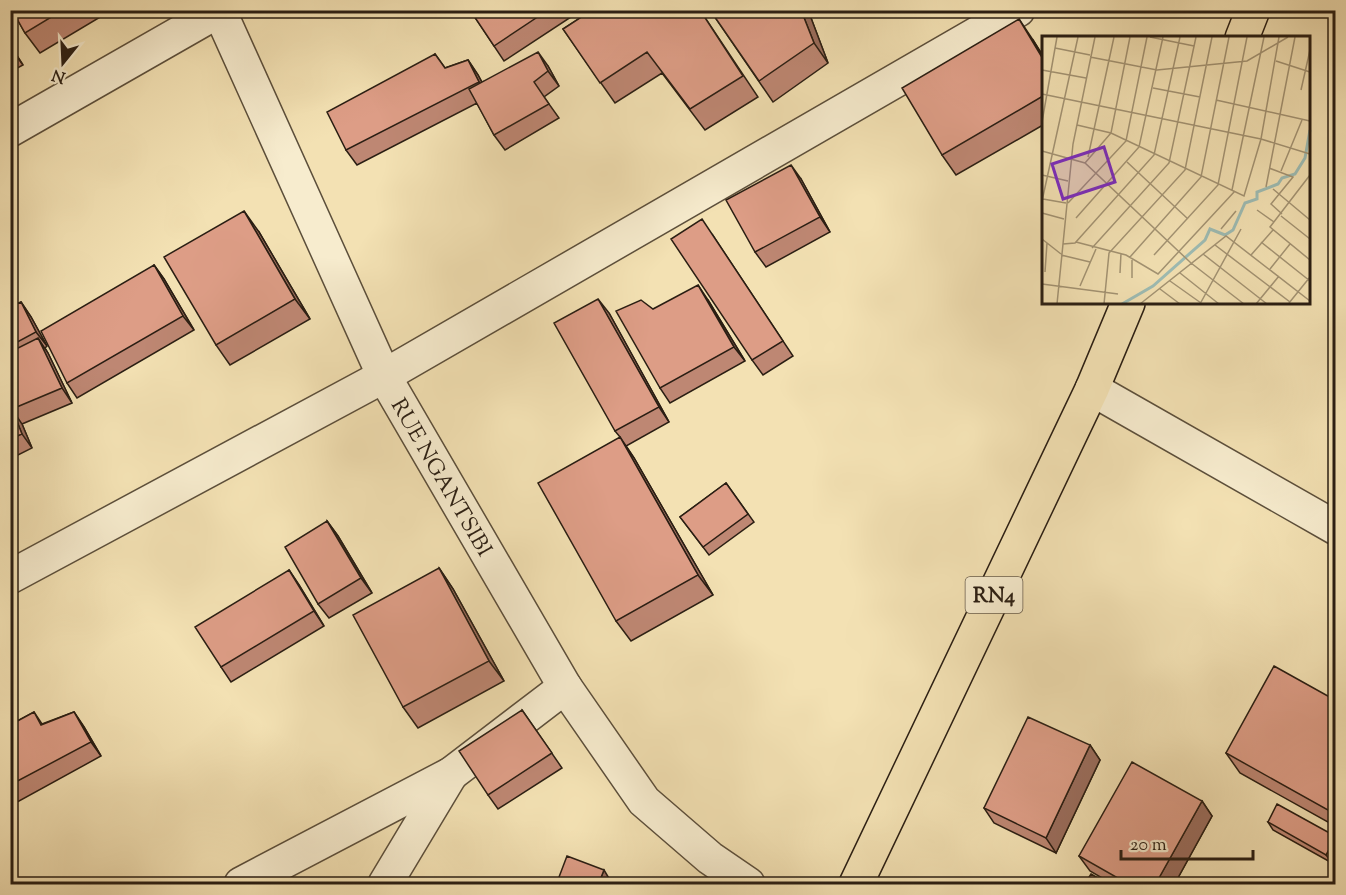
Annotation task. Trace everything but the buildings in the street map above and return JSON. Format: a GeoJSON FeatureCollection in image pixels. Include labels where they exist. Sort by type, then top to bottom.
{"type":"FeatureCollection","features":[{"type":"Feature","properties":{"kind":"highway"},"geometry":{"type":"LineString","coordinates":[[1243,36],[1253,10]]}},
{"type":"Feature","properties":{"kind":"highway","name":"RN4"},"geometry":{"type":"LineString","coordinates":[[856,885],[1092,389],[1128,304]]}},
{"type":"Feature","properties":{"kind":"street"},"geometry":{"type":"LineString","coordinates":[[10,577],[384,376],[1018,10]]}},
{"type":"Feature","properties":{"kind":"street"},"geometry":{"type":"LineString","coordinates":[[10,130],[219,11]]}},
{"type":"Feature","properties":{"kind":"street","name":"RUE NGANTSIBI"},"geometry":{"type":"LineString","coordinates":[[219,11],[384,376],[565,687],[644,801],[710,858],[748,885]]}},
{"type":"Feature","properties":{"kind":"street"},"geometry":{"type":"LineString","coordinates":[[1092,389],[1335,528]]}},
{"type":"Feature","properties":{"kind":"street"},"geometry":{"type":"LineString","coordinates":[[241,885],[451,774],[565,687]]}},
{"type":"Feature","properties":{"kind":"street"},"geometry":{"type":"LineString","coordinates":[[385,885],[451,774]]}}]}
